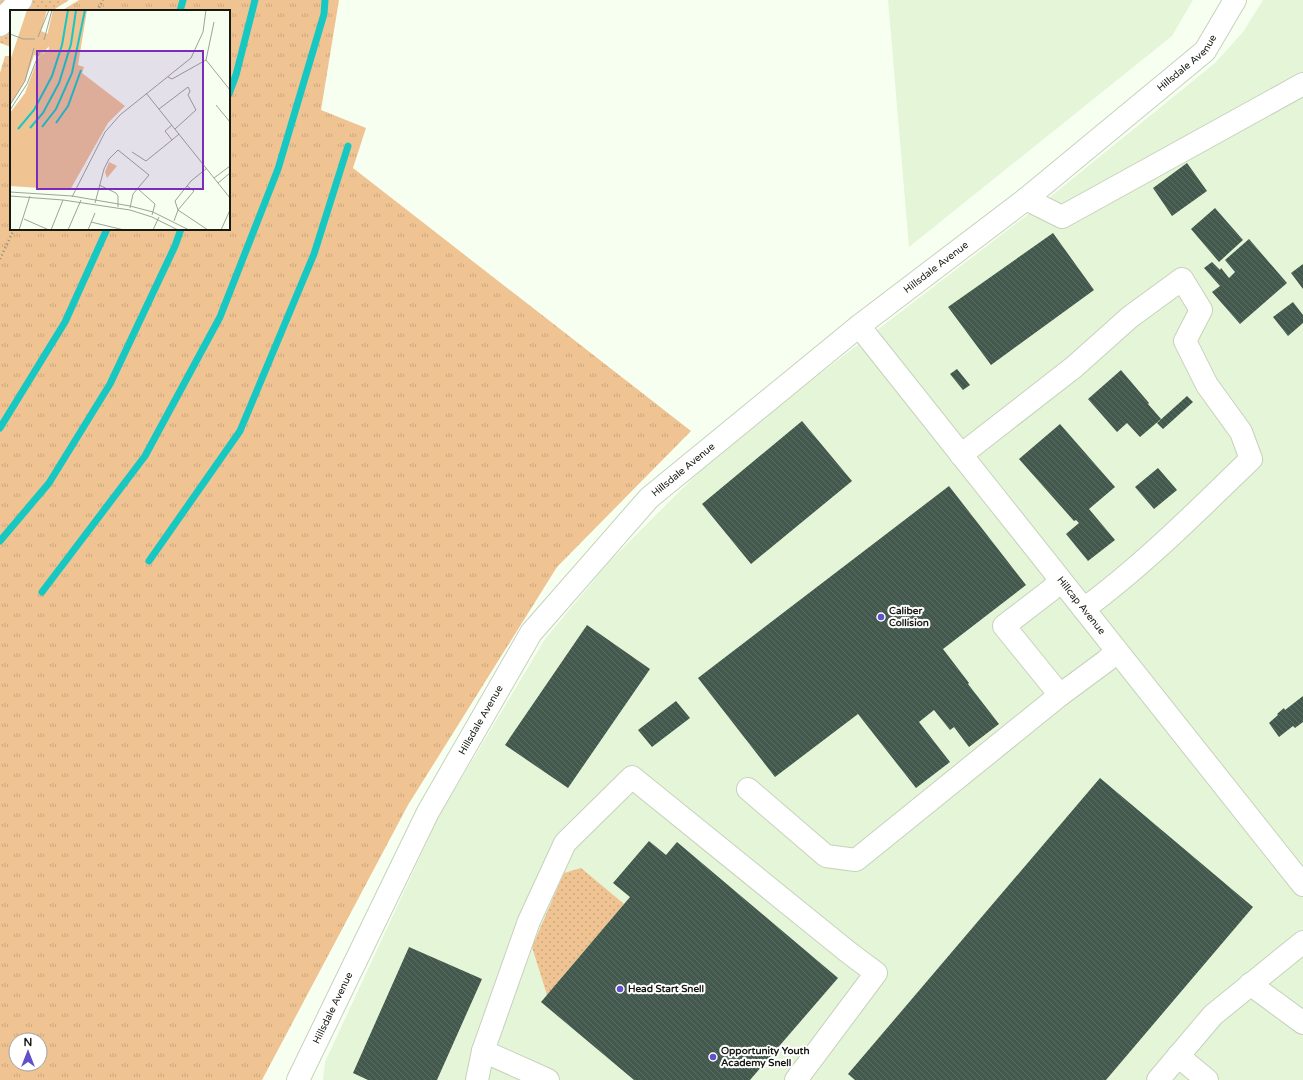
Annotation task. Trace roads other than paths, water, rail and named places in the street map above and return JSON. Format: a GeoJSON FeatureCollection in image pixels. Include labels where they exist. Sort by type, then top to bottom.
{"type":"FeatureCollection","features":[{"type":"Feature","properties":{"kind":"street"},"geometry":{"type":"LineString","coordinates":[[11,10],[21,0]]}},
{"type":"Feature","properties":{"kind":"street","name":"Hillsdale Avenue"},"geometry":{"type":"LineString","coordinates":[[298,1080],[428,812],[531,633],[649,498],[859,326],[1026,199],[1205,51],[1235,0]]}},
{"type":"Feature","properties":{"kind":"street"},"geometry":{"type":"LineString","coordinates":[[0,25],[10,11]]}},
{"type":"Feature","properties":{"kind":"street"},"geometry":{"type":"LineString","coordinates":[[1026,199],[1062,217],[1303,84]]}},
{"type":"Feature","properties":{"kind":"street"},"geometry":{"type":"LineString","coordinates":[[961,455],[1074,367],[1130,318],[1182,279],[1201,310],[1184,341],[1207,385],[1241,432],[1251,459],[1147,559],[1084,609]]}},
{"type":"Feature","properties":{"kind":"street","name":"Hillcap Avenue"},"geometry":{"type":"LineString","coordinates":[[859,326],[1303,885]]}},
{"type":"Feature","properties":{"kind":"street"},"geometry":{"type":"LineString","coordinates":[[1060,580],[1051,590],[1004,626],[1060,695]]}},
{"type":"Feature","properties":{"kind":"street"},"geometry":{"type":"LineString","coordinates":[[748,789],[826,856],[856,860],[1060,695],[1117,651]]}},
{"type":"Feature","properties":{"kind":"street"},"geometry":{"type":"LineString","coordinates":[[477,1080],[483,1051],[529,921],[565,843],[632,777],[876,973],[796,1080]]}},
{"type":"Feature","properties":{"kind":"street"},"geometry":{"type":"LineString","coordinates":[[1158,1080],[1213,1015],[1303,942]]}},
{"type":"Feature","properties":{"kind":"street"},"geometry":{"type":"LineString","coordinates":[[1250,984],[1303,1023]]}},
{"type":"Feature","properties":{"kind":"street"},"geometry":{"type":"LineString","coordinates":[[483,1051],[548,1080]]}},
{"type":"Feature","properties":{"kind":"street"},"geometry":{"type":"LineString","coordinates":[[1178,1056],[1207,1080]]}},
{"type":"Feature","properties":{"kind":"waterway"},"geometry":{"type":"LineString","coordinates":[[180,10],[183,0]]}},
{"type":"Feature","properties":{"kind":"waterway"},"geometry":{"type":"LineString","coordinates":[[230,91],[236,75],[255,0]]}},
{"type":"Feature","properties":{"kind":"waterway"},"geometry":{"type":"LineString","coordinates":[[42,592],[145,456],[220,317],[278,169],[324,14],[325,0]]}},
{"type":"Feature","properties":{"kind":"waterway"},"geometry":{"type":"LineString","coordinates":[[149,561],[240,431],[314,254],[348,146]]}},
{"type":"Feature","properties":{"kind":"waterway"},"geometry":{"type":"LineString","coordinates":[[0,428],[65,322],[107,230]]}},
{"type":"Feature","properties":{"kind":"waterway"},"geometry":{"type":"LineString","coordinates":[[0,541],[49,483],[110,384],[175,246],[181,230]]}},
{"type":"Feature","properties":{"kind":"place","name":"Caliber Collision"},"geometry":{"type":"Point","coordinates":[881,617]}},
{"type":"Feature","properties":{"kind":"place","name":"Head Start Snell"},"geometry":{"type":"Point","coordinates":[620,989]}},
{"type":"Feature","properties":{"kind":"place","name":"Opportunity Youth Academy Snell"},"geometry":{"type":"Point","coordinates":[713,1057]}}]}
